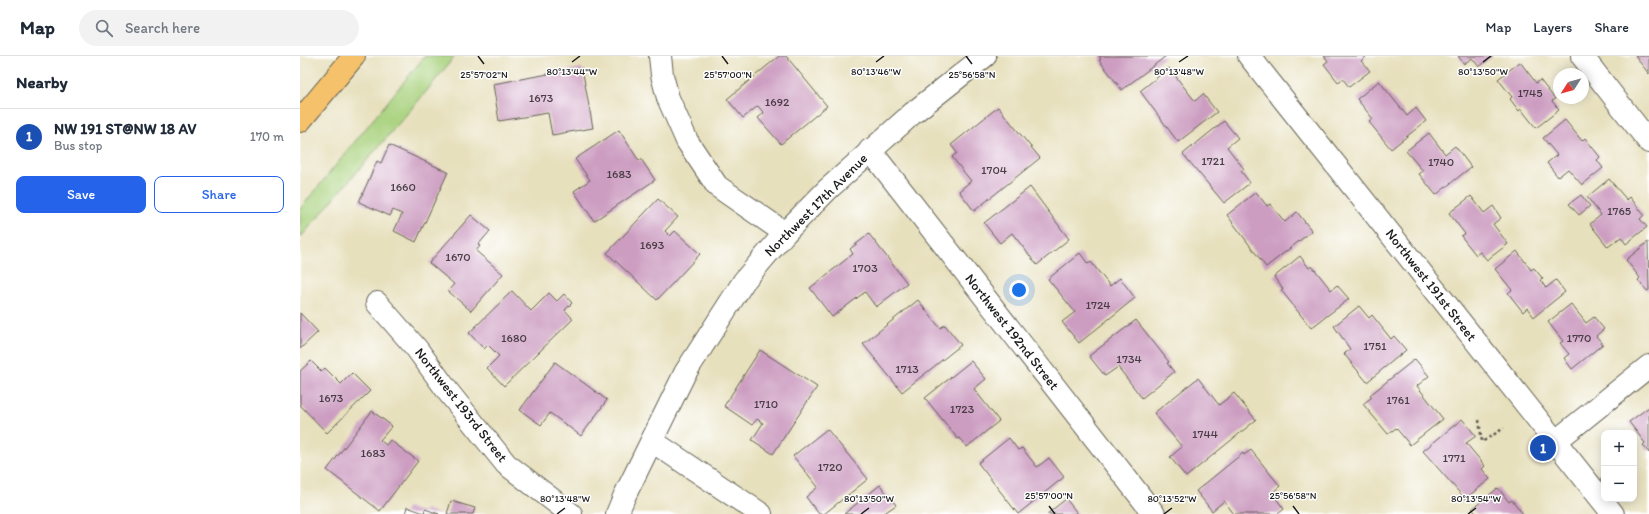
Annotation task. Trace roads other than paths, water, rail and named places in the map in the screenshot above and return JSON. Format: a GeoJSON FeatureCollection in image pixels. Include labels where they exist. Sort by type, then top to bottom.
{"type":"FeatureCollection","features":[{"type":"Feature","properties":{"kind":"highway"},"geometry":{"type":"LineString","coordinates":[[300,121],[354,56]]}},
{"type":"Feature","properties":{"kind":"street"},"geometry":{"type":"LineString","coordinates":[[660,56],[662,76],[668,98],[687,141],[717,186],[785,233]]}},
{"type":"Feature","properties":{"kind":"street","name":"Northwest 17th Avenue"},"geometry":{"type":"LineString","coordinates":[[617,514],[685,373],[744,281],[785,233],[870,150],[913,113],[985,56]]}},
{"type":"Feature","properties":{"kind":"street","name":"Northwest 191st Street"},"geometry":{"type":"LineString","coordinates":[[1249,56],[1613,514]]}},
{"type":"Feature","properties":{"kind":"street"},"geometry":{"type":"LineString","coordinates":[[1582,56],[1649,142]]}},
{"type":"Feature","properties":{"kind":"street","name":"Northwest 192nd Street"},"geometry":{"type":"LineString","coordinates":[[870,150],[1154,514]]}},
{"type":"Feature","properties":{"kind":"street","name":"Northwest 193rd Street"},"geometry":{"type":"LineString","coordinates":[[378,303],[417,349],[449,393],[506,464],[571,514]]}},
{"type":"Feature","properties":{"kind":"street"},"geometry":{"type":"LineString","coordinates":[[1556,442],[1649,366]]}},
{"type":"Feature","properties":{"kind":"street"},"geometry":{"type":"LineString","coordinates":[[652,440],[761,514]]}},
{"type":"Feature","properties":{"kind":"place","name":"NW 191 ST@NW 18 AV"},"geometry":{"type":"Point","coordinates":[1543,448]}}]}
